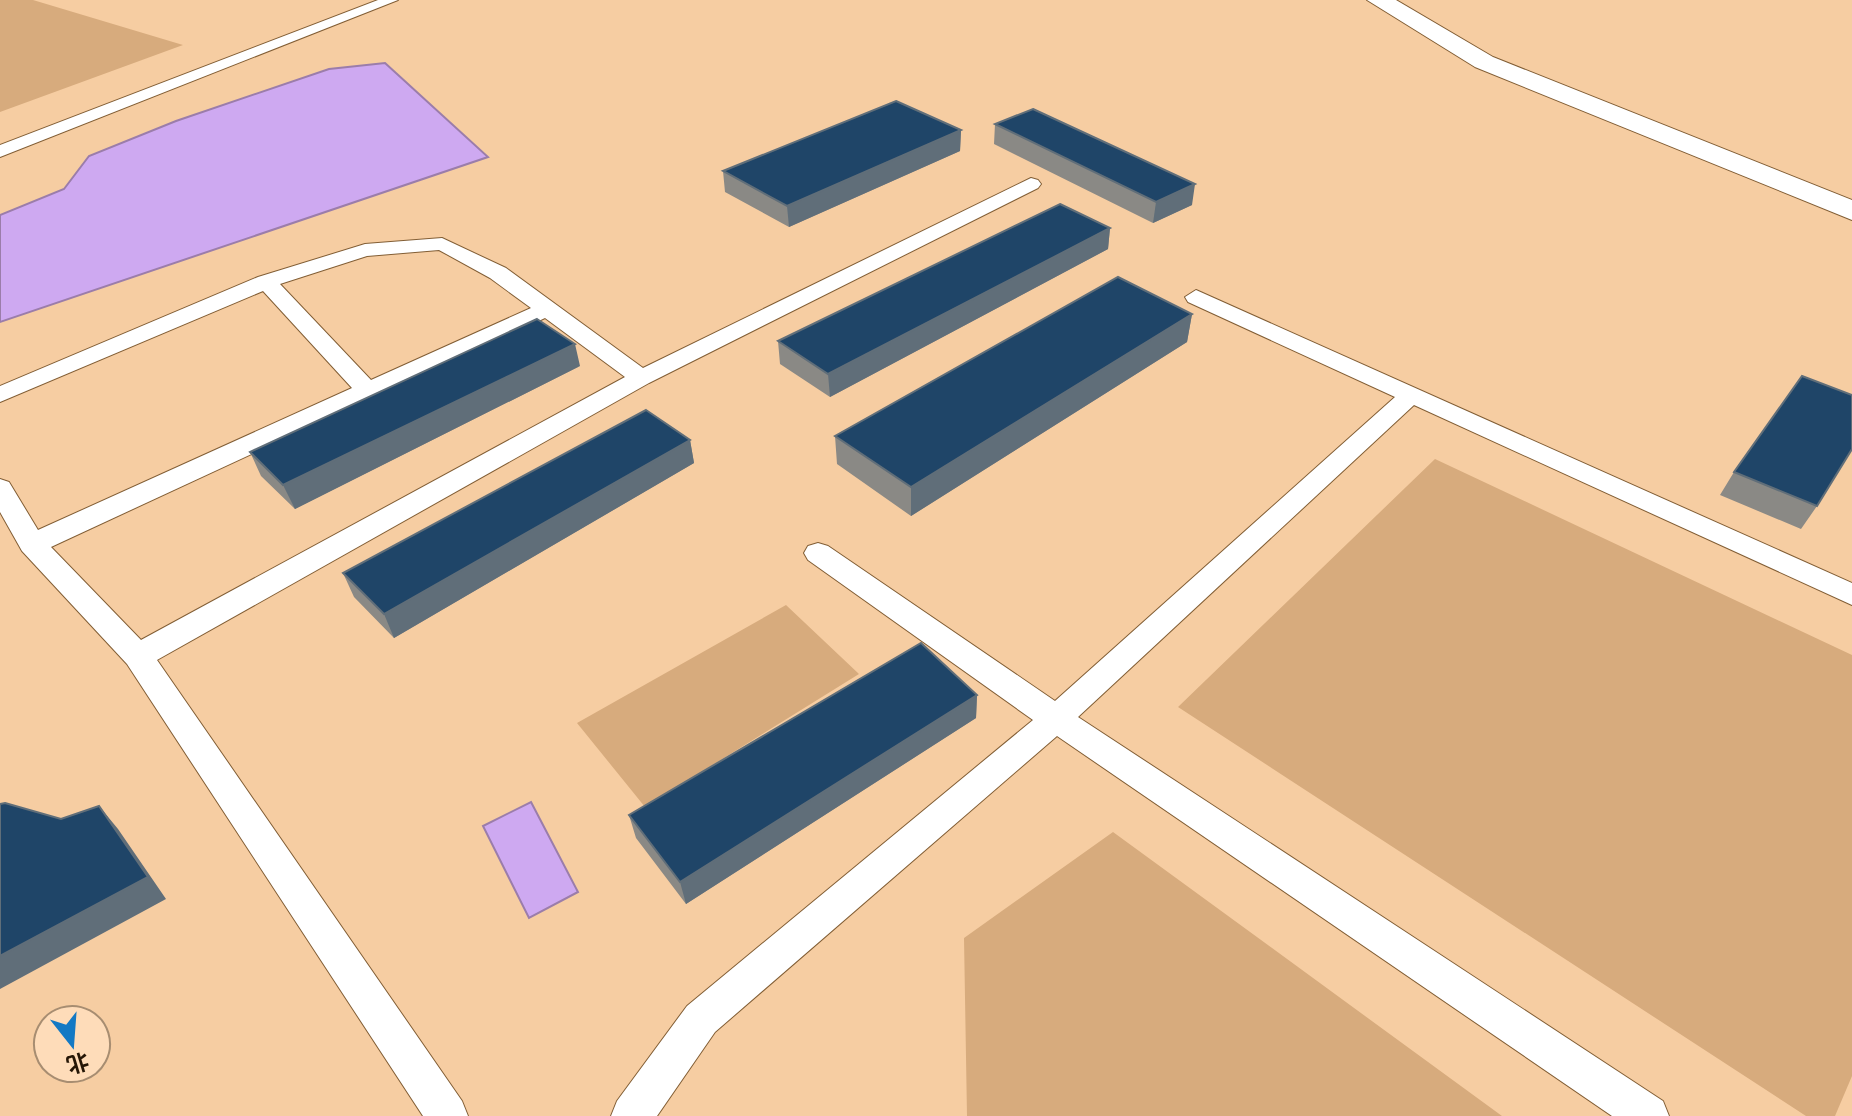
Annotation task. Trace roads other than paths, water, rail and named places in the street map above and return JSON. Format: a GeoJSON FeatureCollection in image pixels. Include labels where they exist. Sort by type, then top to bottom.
{"type":"FeatureCollection","features":[{"type":"Feature","properties":{"kind":"street"},"geometry":{"type":"LineString","coordinates":[[1379,0],[1484,62],[1852,211]]}},
{"type":"Feature","properties":{"kind":"lane"},"geometry":{"type":"LineString","coordinates":[[0,151],[391,0]]}},
{"type":"Feature","properties":{"kind":"lane"},"geometry":{"type":"LineString","coordinates":[[293,37],[318,9]]}},
{"type":"Feature","properties":{"kind":"lane"},"geometry":{"type":"LineString","coordinates":[[138,656],[641,378],[1031,184]]}},
{"type":"Feature","properties":{"kind":"lane"},"geometry":{"type":"LineString","coordinates":[[0,395],[266,282],[365,250],[442,244],[498,273],[641,378]]}},
{"type":"Feature","properties":{"kind":"lane"},"geometry":{"type":"LineString","coordinates":[[266,282],[368,391]]}},
{"type":"Feature","properties":{"kind":"lane"},"geometry":{"type":"LineString","coordinates":[[1196,297],[1852,595]]}},
{"type":"Feature","properties":{"kind":"lane"},"geometry":{"type":"LineString","coordinates":[[32,544],[549,308]]}},
{"type":"Feature","properties":{"kind":"lane"},"geometry":{"type":"LineString","coordinates":[[632,1116],[701,1019],[1056,719],[1412,394]]}},
{"type":"Feature","properties":{"kind":"lane"},"geometry":{"type":"LineString","coordinates":[[0,488],[32,544],[138,656],[447,1116]]}},
{"type":"Feature","properties":{"kind":"lane"},"geometry":{"type":"LineString","coordinates":[[818,553],[1056,719],[1648,1116]]}}]}
